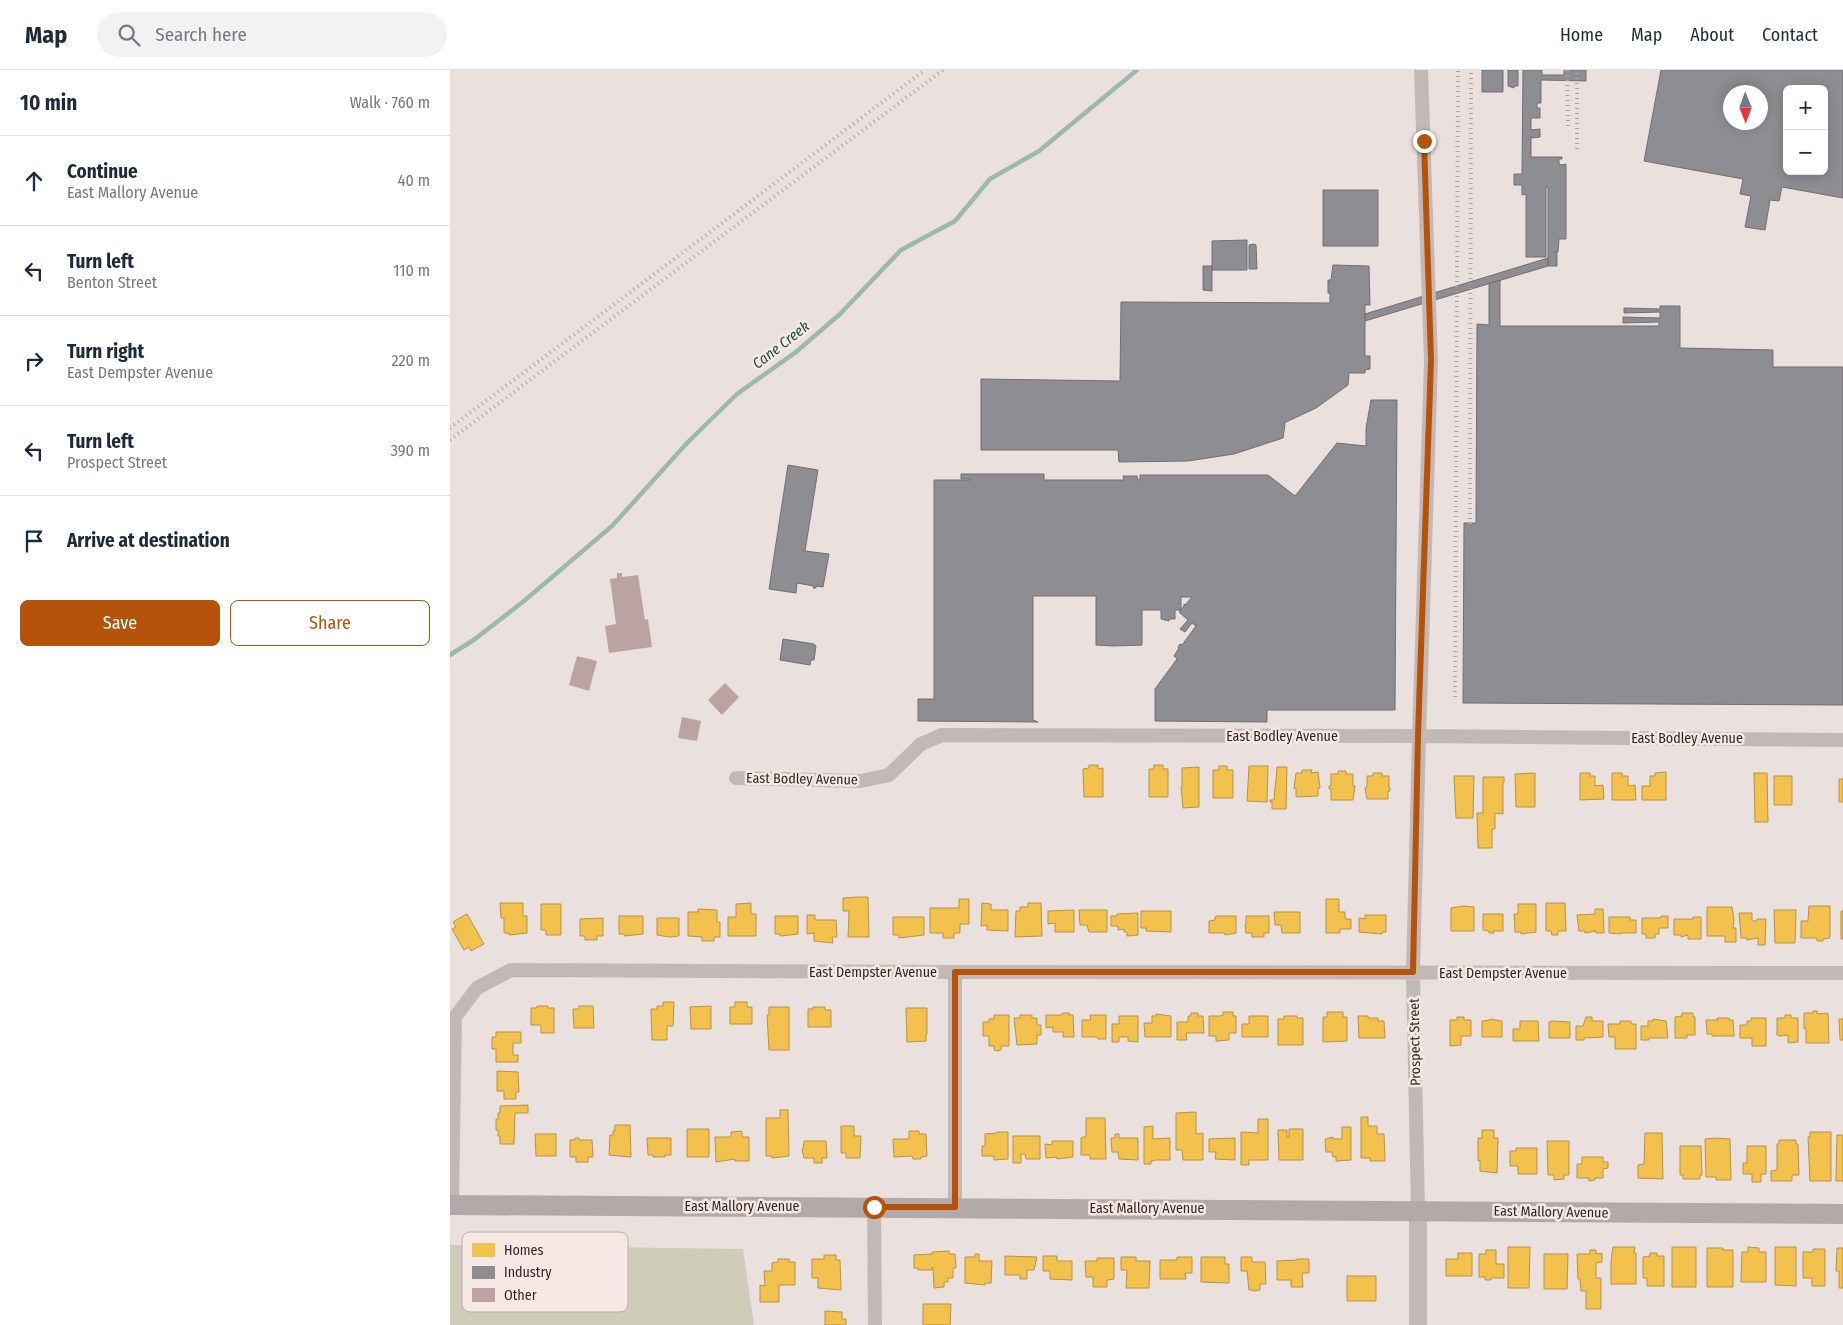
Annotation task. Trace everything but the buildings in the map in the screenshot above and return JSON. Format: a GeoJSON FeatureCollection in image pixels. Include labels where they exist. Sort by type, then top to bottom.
{"type":"FeatureCollection","features":[{"type":"Feature","properties":{"kind":"main road","name":"East Mallory Avenue"},"geometry":{"type":"LineString","coordinates":[[451,1205],[1843,1214]]}},
{"type":"Feature","properties":{"kind":"street","name":"Prospect Street"},"geometry":{"type":"LineString","coordinates":[[1418,1325],[1418,1210],[1413,972],[1418,736],[1431,360],[1421,70]]}},
{"type":"Feature","properties":{"kind":"street","name":"East Bodley Avenue"},"geometry":{"type":"LineString","coordinates":[[736,778],[861,781],[889,775],[921,744],[942,735],[1418,736],[1843,740]]}},
{"type":"Feature","properties":{"kind":"street","name":"East Dempster Avenue"},"geometry":{"type":"LineString","coordinates":[[451,1205],[455,1017],[478,988],[511,970],[1843,973]]}},
{"type":"Feature","properties":{"kind":"street"},"geometry":{"type":"LineString","coordinates":[[955,972],[955,1207]]}},
{"type":"Feature","properties":{"kind":"street"},"geometry":{"type":"LineString","coordinates":[[874,1207],[875,1325]]}},
{"type":"Feature","properties":{"kind":"shaded area"},"geometry":{"type":"Polygon","coordinates":[[[450,1245],[462,1245],[462,1312],[628,1312],[628,1247],[743,1249],[754,1325],[450,1325],[450,1245]]]}},
{"type":"Feature","properties":{"kind":"waterway","name":"Cane Creek"},"geometry":{"type":"LineString","coordinates":[[450,655],[475,639],[524,601],[612,526],[687,443],[737,394],[796,352],[840,314],[901,250],[955,221],[990,179],[1039,151],[1137,70]]}},
{"type":"Feature","properties":{"kind":"railway"},"geometry":{"type":"LineString","coordinates":[[450,428],[925,70]]}},
{"type":"Feature","properties":{"kind":"railway"},"geometry":{"type":"LineString","coordinates":[[450,440],[943,70]]}},
{"type":"Feature","properties":{"kind":"railway"},"geometry":{"type":"LineString","coordinates":[[1455,697],[1458,70]]}},
{"type":"Feature","properties":{"kind":"railway"},"geometry":{"type":"LineString","coordinates":[[1470,524],[1471,70]]}},
{"type":"Feature","properties":{"kind":"railway"},"geometry":{"type":"LineString","coordinates":[[1567,70],[1568,127]]}},
{"type":"Feature","properties":{"kind":"railway"},"geometry":{"type":"LineString","coordinates":[[1577,70],[1577,149]]}},
{"type":"Feature","properties":{"kind":"route"},"geometry":{"type":"LineString","coordinates":[[874,1207],[955,1207],[955,972],[1413,972],[1418,736],[1431,360],[1424,141]]}}]}
